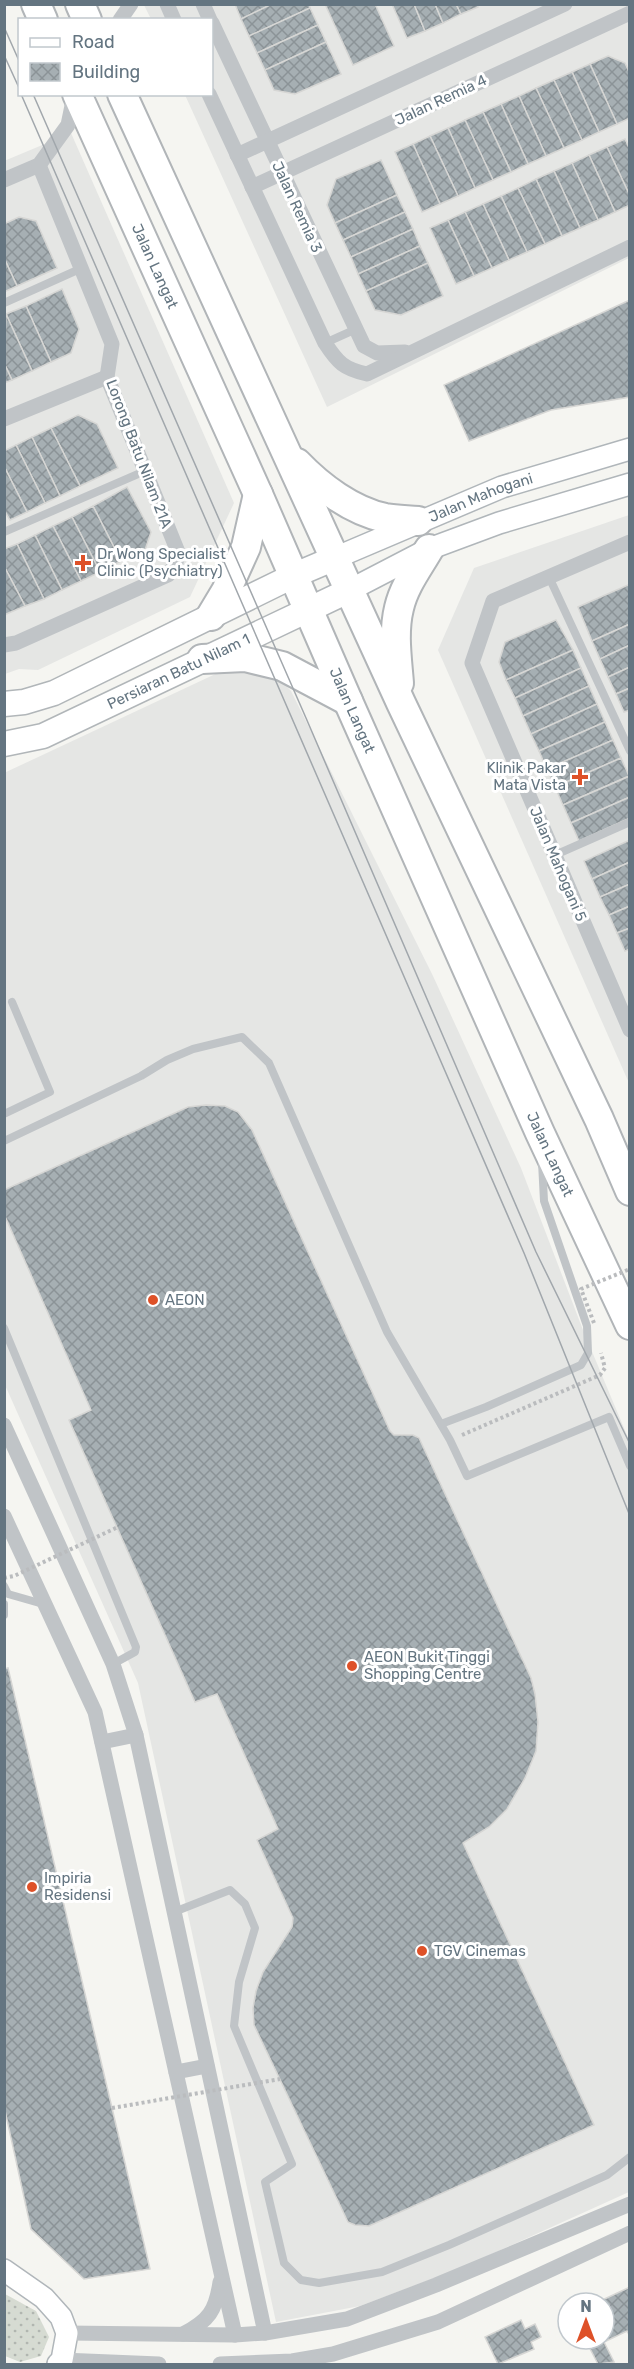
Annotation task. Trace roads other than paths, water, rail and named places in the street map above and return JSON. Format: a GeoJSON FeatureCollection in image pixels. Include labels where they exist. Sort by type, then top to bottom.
{"type":"FeatureCollection","features":[{"type":"Feature","properties":{"kind":"highway"},"geometry":{"type":"LineString","coordinates":[[36,4],[42,18]]}},
{"type":"Feature","properties":{"kind":"highway"},"geometry":{"type":"LineString","coordinates":[[80,4],[86,18]]}},
{"type":"Feature","properties":{"kind":"highway","name":"Jalan Langat"},"geometry":{"type":"LineString","coordinates":[[77,96],[295,575],[348,701],[540,1133],[630,1325]]}},
{"type":"Feature","properties":{"kind":"highway"},"geometry":{"type":"LineString","coordinates":[[123,96],[401,703],[594,1108],[630,1191]]}},
{"type":"Feature","properties":{"kind":"highway"},"geometry":{"type":"LineString","coordinates":[[285,451],[312,479],[360,509],[384,518],[418,521]]}},
{"type":"Feature","properties":{"kind":"highway"},"geometry":{"type":"LineString","coordinates":[[211,616],[226,591],[246,547],[258,494]]}},
{"type":"Feature","properties":{"kind":"highway"},"geometry":{"type":"LineString","coordinates":[[401,703],[396,634],[399,607],[407,585],[429,549]]}},
{"type":"Feature","properties":{"kind":"highway"},"geometry":{"type":"LineString","coordinates":[[202,659],[246,657],[282,666],[348,701]]}},
{"type":"Feature","properties":{"kind":"main road","name":"Jalan Mahogani"},"geometry":{"type":"LineString","coordinates":[[335,558],[502,487],[630,449]]}},
{"type":"Feature","properties":{"kind":"main road","name":"Jalan Mahogani"},"geometry":{"type":"LineString","coordinates":[[350,590],[429,549],[499,523],[630,484]]}},
{"type":"Feature","properties":{"kind":"main road"},"geometry":{"type":"LineString","coordinates":[[4,704],[24,702],[54,693],[295,575],[335,558]]}},
{"type":"Feature","properties":{"kind":"main road","name":"Persiaran Batu Nilam 1"},"geometry":{"type":"LineString","coordinates":[[6,744],[43,736],[350,590]]}},
{"type":"Feature","properties":{"kind":"main road"},"geometry":{"type":"LineString","coordinates":[[4,2270],[44,2298],[61,2317],[68,2333],[60,2362]]}},
{"type":"Feature","properties":{"kind":"street"},"geometry":{"type":"LineString","coordinates":[[121,18],[131,4]]}},
{"type":"Feature","properties":{"kind":"street"},"geometry":{"type":"LineString","coordinates":[[167,4],[173,18]]}},
{"type":"Feature","properties":{"kind":"street","name":"Jalan Remia 3"},"geometry":{"type":"LineString","coordinates":[[203,4],[210,18]]}},
{"type":"Feature","properties":{"kind":"street"},"geometry":{"type":"LineString","coordinates":[[237,155],[565,4]]}},
{"type":"Feature","properties":{"kind":"street","name":"Jalan Remia 4"},"geometry":{"type":"LineString","coordinates":[[252,187],[630,13]]}},
{"type":"Feature","properties":{"kind":"street","name":"Jalan Remia 3"},"geometry":{"type":"LineString","coordinates":[[213,25],[354,330],[364,346],[377,353],[411,352]]}},
{"type":"Feature","properties":{"kind":"street"},"geometry":{"type":"LineString","coordinates":[[4,180],[39,165],[68,124],[75,96]]}},
{"type":"Feature","properties":{"kind":"street","name":"Jalan Remia 3"},"geometry":{"type":"LineString","coordinates":[[210,96],[325,343],[345,368],[367,374],[630,247]]}},
{"type":"Feature","properties":{"kind":"street","name":"Lorong Batu Nilam 21A"},"geometry":{"type":"LineString","coordinates":[[4,645],[16,643],[168,575],[176,563],[178,552],[107,377],[112,344],[39,165]]}},
{"type":"Feature","properties":{"kind":"street"},"geometry":{"type":"LineString","coordinates":[[4,419],[107,377]]}},
{"type":"Feature","properties":{"kind":"street","name":"Jalan Mahogani 5"},"geometry":{"type":"LineString","coordinates":[[630,542],[493,601],[472,663],[630,1030]]}},
{"type":"Feature","properties":{"kind":"street"},"geometry":{"type":"LineString","coordinates":[[4,1425],[113,1664],[135,1735],[265,2333]]}},
{"type":"Feature","properties":{"kind":"street"},"geometry":{"type":"LineString","coordinates":[[4,1516],[94,1712],[236,2335]]}},
{"type":"Feature","properties":{"kind":"street"},"geometry":{"type":"LineString","coordinates":[[102,1742],[135,1735]]}},
{"type":"Feature","properties":{"kind":"street"},"geometry":{"type":"LineString","coordinates":[[176,2072],[207,2066]]}},
{"type":"Feature","properties":{"kind":"street"},"geometry":{"type":"LineString","coordinates":[[68,2333],[236,2335],[265,2333],[347,2319],[436,2285],[630,2204]]}},
{"type":"Feature","properties":{"kind":"street"},"geometry":{"type":"LineString","coordinates":[[220,2364],[292,2361],[333,2354],[438,2322],[630,2233]]}},
{"type":"Feature","properties":{"kind":"street"},"geometry":{"type":"LineString","coordinates":[[181,2336],[202,2325],[217,2303],[221,2273]]}},
{"type":"Feature","properties":{"kind":"street"},"geometry":{"type":"LineString","coordinates":[[60,2362],[159,2364]]}},
{"type":"Feature","properties":{"kind":"lane"},"geometry":{"type":"LineString","coordinates":[[4,303],[82,268]]}},
{"type":"Feature","properties":{"kind":"lane"},"geometry":{"type":"LineString","coordinates":[[325,343],[354,330]]}},
{"type":"Feature","properties":{"kind":"lane"},"geometry":{"type":"LineString","coordinates":[[4,532],[145,471]]}},
{"type":"Feature","properties":{"kind":"lane"},"geometry":{"type":"LineString","coordinates":[[549,577],[630,751]]}},
{"type":"Feature","properties":{"kind":"lane"},"geometry":{"type":"LineString","coordinates":[[555,855],[630,822]]}},
{"type":"Feature","properties":{"kind":"lane"},"geometry":{"type":"LineString","coordinates":[[4,1114],[50,1092],[12,1002]]}},
{"type":"Feature","properties":{"kind":"lane"},"geometry":{"type":"LineString","coordinates":[[4,1141],[141,1076],[176,1056],[193,1049],[242,1037],[269,1063],[387,1332],[441,1424],[467,1476],[609,1417],[630,1466]]}},
{"type":"Feature","properties":{"kind":"lane"},"geometry":{"type":"LineString","coordinates":[[441,1424],[486,1407],[581,1365],[588,1353],[587,1326],[544,1201],[540,1133]]}},
{"type":"Feature","properties":{"kind":"lane"},"geometry":{"type":"LineString","coordinates":[[4,1328],[136,1647],[135,1652],[113,1664]]}},
{"type":"Feature","properties":{"kind":"lane"},"geometry":{"type":"LineString","coordinates":[[4,1586],[8,1594],[45,1604]]}},
{"type":"Feature","properties":{"kind":"lane"},"geometry":{"type":"LineString","coordinates":[[4,1604],[4,1615]]}},
{"type":"Feature","properties":{"kind":"lane"},"geometry":{"type":"LineString","coordinates":[[174,1912],[230,1890],[246,1904],[255,1928],[239,1982],[234,2026],[292,2164],[265,2182],[284,2263],[301,2280],[319,2283],[382,2272],[607,2175],[630,2157]]}},
{"type":"Feature","properties":{"kind":"tram line"},"geometry":{"type":"LineString","coordinates":[[4,27],[18,58]]}},
{"type":"Feature","properties":{"kind":"tram line"},"geometry":{"type":"LineString","coordinates":[[4,55],[18,86]]}},
{"type":"Feature","properties":{"kind":"tram line"},"geometry":{"type":"LineString","coordinates":[[22,96],[524,1253],[630,1516]]}},
{"type":"Feature","properties":{"kind":"tram line"},"geometry":{"type":"LineString","coordinates":[[34,96],[536,1252],[630,1444]]}},
{"type":"Feature","properties":{"kind":"place","name":"Dr Wong Specialist Clinic (Psychiatry)"},"geometry":{"type":"Point","coordinates":[83,563]}},
{"type":"Feature","properties":{"kind":"place","name":"Klinik Pakar Mata Vista"},"geometry":{"type":"Point","coordinates":[580,777]}},
{"type":"Feature","properties":{"kind":"place","name":"AEON"},"geometry":{"type":"Point","coordinates":[153,1300]}},
{"type":"Feature","properties":{"kind":"place","name":"AEON Bukit Tinggi Shopping Centre"},"geometry":{"type":"Point","coordinates":[352,1666]}},
{"type":"Feature","properties":{"kind":"place","name":"Impiria Residensi"},"geometry":{"type":"Point","coordinates":[32,1887]}},
{"type":"Feature","properties":{"kind":"place","name":"TGV Cinemas"},"geometry":{"type":"Point","coordinates":[422,1951]}}]}
